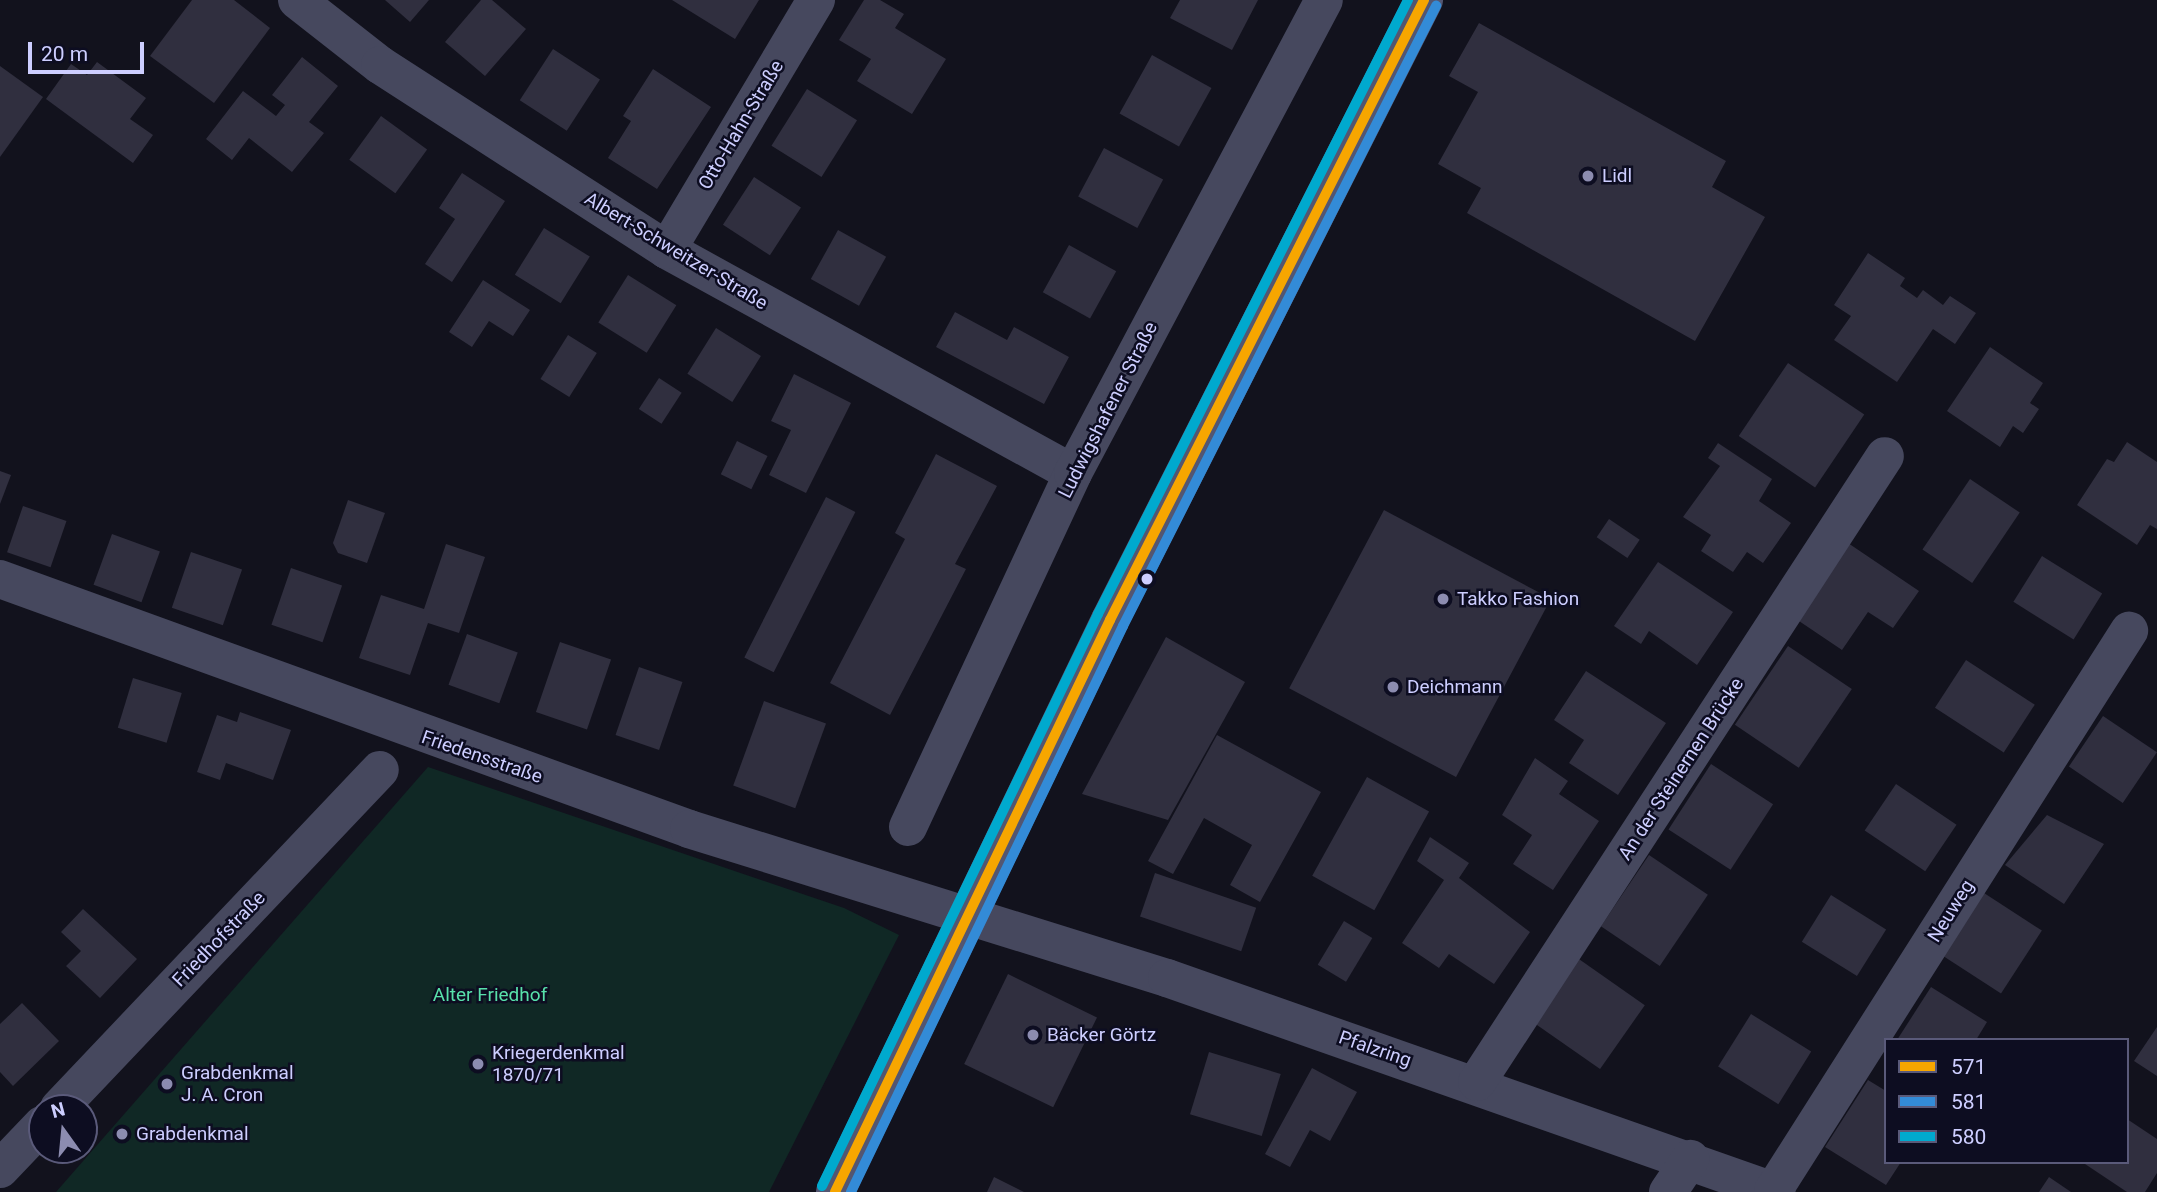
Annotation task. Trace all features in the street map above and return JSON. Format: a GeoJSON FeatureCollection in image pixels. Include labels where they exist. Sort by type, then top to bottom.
{"type":"FeatureCollection","features":[{"type":"Feature","properties":{"kind":"main road"},"geometry":{"type":"LineString","coordinates":[[835,1192],[1110,620],[1424,0]]}},
{"type":"Feature","properties":{"kind":"street","name":"Albert-Schweitzer-Straße"},"geometry":{"type":"LineString","coordinates":[[297,0],[380,65],[667,250],[1073,473]]}},
{"type":"Feature","properties":{"kind":"street","name":"Otto-Hahn-Straße"},"geometry":{"type":"LineString","coordinates":[[667,250],[816,0]]}},
{"type":"Feature","properties":{"kind":"street","name":"Ludwigshafener Straße"},"geometry":{"type":"LineString","coordinates":[[908,827],[1073,473],[1324,0]]}},
{"type":"Feature","properties":{"kind":"street","name":"An der Steinernen Brücke"},"geometry":{"type":"LineString","coordinates":[[1477,1082],[1885,456]]}},
{"type":"Feature","properties":{"kind":"street","name":"Friedensstraße"},"geometry":{"type":"LineString","coordinates":[[0,579],[415,733],[928,906],[970,915]]}},
{"type":"Feature","properties":{"kind":"street","name":"Neuweg"},"geometry":{"type":"LineString","coordinates":[[1775,1191],[2129,631]]}},
{"type":"Feature","properties":{"kind":"street","name":"Friedhofstraße"},"geometry":{"type":"LineString","coordinates":[[72,1094],[380,770]]}},
{"type":"Feature","properties":{"kind":"street","name":"Pfalzring"},"geometry":{"type":"LineString","coordinates":[[970,915],[1477,1082],[1775,1191]]}},
{"type":"Feature","properties":{"kind":"street"},"geometry":{"type":"LineString","coordinates":[[0,1169],[28,1140]]}},
{"type":"Feature","properties":{"kind":"street"},"geometry":{"type":"LineString","coordinates":[[1668,1192],[1690,1159]]}},
{"type":"Feature","properties":{"kind":"green space","name":"Alter Friedhof"},"geometry":{"type":"Polygon","coordinates":[[[428,767],[844,908],[899,935],[769,1192],[56,1192],[81,1164],[98,1164],[98,1144],[428,767]]]}},
{"type":"Feature","properties":{"kind":"building"},"geometry":{"type":"Polygon","coordinates":[[[192,0],[234,0],[270,28],[214,103],[150,56],[192,0]]]}},
{"type":"Feature","properties":{"kind":"building"},"geometry":{"type":"Polygon","coordinates":[[[385,0],[429,0],[410,22],[385,0]]]}},
{"type":"Feature","properties":{"kind":"building"},"geometry":{"type":"Polygon","coordinates":[[[481,0],[492,0],[526,29],[485,76],[445,42],[481,0]]]}},
{"type":"Feature","properties":{"kind":"building"},"geometry":{"type":"Polygon","coordinates":[[[672,0],[759,0],[735,39],[672,0]]]}},
{"type":"Feature","properties":{"kind":"building"},"geometry":{"type":"Polygon","coordinates":[[[864,0],[880,0],[904,14],[895,28],[946,59],[912,114],[857,81],[871,59],[839,40],[864,0]]]}},
{"type":"Feature","properties":{"kind":"building"},"geometry":{"type":"Polygon","coordinates":[[[1180,0],[1258,0],[1232,50],[1170,18],[1180,0]]]}},
{"type":"Feature","properties":{"kind":"building","name":"Lidl"},"geometry":{"type":"Polygon","coordinates":[[[1479,23],[1726,161],[1712,187],[1765,217],[1695,341],[1467,213],[1481,188],[1438,164],[1478,92],[1449,76],[1479,23]]]}},
{"type":"Feature","properties":{"kind":"building"},"geometry":{"type":"Polygon","coordinates":[[[553,49],[600,79],[567,131],[520,100],[553,49]]]}},
{"type":"Feature","properties":{"kind":"building"},"geometry":{"type":"Polygon","coordinates":[[[1152,55],[1211,88],[1179,147],[1120,114],[1152,55]]]}},
{"type":"Feature","properties":{"kind":"building"},"geometry":{"type":"Polygon","coordinates":[[[302,57],[338,86],[309,122],[324,133],[292,172],[249,138],[232,160],[206,139],[243,91],[276,116],[285,105],[272,95],[302,57]]]}},
{"type":"Feature","properties":{"kind":"building"},"geometry":{"type":"Polygon","coordinates":[[[97,62],[146,98],[130,119],[153,135],[133,163],[46,99],[71,64],[87,75],[97,62]]]}},
{"type":"Feature","properties":{"kind":"building"},"geometry":{"type":"Polygon","coordinates":[[[0,66],[43,97],[0,157],[0,66]]]}},
{"type":"Feature","properties":{"kind":"building"},"geometry":{"type":"Polygon","coordinates":[[[653,69],[711,107],[657,189],[608,158],[631,121],[623,116],[653,69]]]}},
{"type":"Feature","properties":{"kind":"building"},"geometry":{"type":"Polygon","coordinates":[[[807,89],[857,120],[822,177],[771,146],[807,89]]]}},
{"type":"Feature","properties":{"kind":"building"},"geometry":{"type":"Polygon","coordinates":[[[381,116],[427,150],[395,193],[349,160],[381,116]]]}},
{"type":"Feature","properties":{"kind":"building"},"geometry":{"type":"Polygon","coordinates":[[[1104,148],[1163,179],[1137,228],[1078,197],[1104,148]]]}},
{"type":"Feature","properties":{"kind":"building"},"geometry":{"type":"Polygon","coordinates":[[[462,173],[505,201],[452,282],[425,264],[455,219],[439,208],[462,173]]]}},
{"type":"Feature","properties":{"kind":"building"},"geometry":{"type":"Polygon","coordinates":[[[754,177],[801,207],[770,255],[723,225],[754,177]]]}},
{"type":"Feature","properties":{"kind":"building"},"geometry":{"type":"Polygon","coordinates":[[[544,228],[590,257],[561,303],[515,275],[544,228]]]}},
{"type":"Feature","properties":{"kind":"building"},"geometry":{"type":"Polygon","coordinates":[[[838,230],[886,257],[859,306],[811,279],[838,230]]]}},
{"type":"Feature","properties":{"kind":"building"},"geometry":{"type":"Polygon","coordinates":[[[1069,245],[1116,271],[1090,318],[1043,292],[1069,245]]]}},
{"type":"Feature","properties":{"kind":"building"},"geometry":{"type":"Polygon","coordinates":[[[1868,253],[1905,278],[1900,286],[1917,298],[1923,290],[1943,305],[1950,296],[1976,313],[1955,344],[1933,329],[1897,382],[1834,340],[1851,316],[1834,305],[1868,253]]]}},
{"type":"Feature","properties":{"kind":"building"},"geometry":{"type":"Polygon","coordinates":[[[628,275],[676,305],[647,353],[598,322],[628,275]]]}},
{"type":"Feature","properties":{"kind":"building"},"geometry":{"type":"Polygon","coordinates":[[[483,280],[530,310],[513,336],[489,321],[472,347],[449,332],[483,280]]]}},
{"type":"Feature","properties":{"kind":"building"},"geometry":{"type":"Polygon","coordinates":[[[955,312],[1007,340],[1014,327],[1069,357],[1044,404],[936,347],[955,312]]]}},
{"type":"Feature","properties":{"kind":"building"},"geometry":{"type":"Polygon","coordinates":[[[716,328],[761,356],[732,402],[687,374],[716,328]]]}},
{"type":"Feature","properties":{"kind":"building"},"geometry":{"type":"Polygon","coordinates":[[[568,335],[597,353],[569,397],[540,379],[568,335]]]}},
{"type":"Feature","properties":{"kind":"building"},"geometry":{"type":"Polygon","coordinates":[[[1990,347],[2043,383],[2030,403],[2039,409],[2023,433],[2013,426],[2000,447],[1947,411],[1990,347]]]}},
{"type":"Feature","properties":{"kind":"building"},"geometry":{"type":"Polygon","coordinates":[[[1788,363],[1864,414],[1815,487],[1739,436],[1788,363]]]}},
{"type":"Feature","properties":{"kind":"building"},"geometry":{"type":"Polygon","coordinates":[[[794,374],[851,403],[806,493],[769,475],[791,430],[771,421],[794,374]]]}},
{"type":"Feature","properties":{"kind":"building"},"geometry":{"type":"Polygon","coordinates":[[[659,378],[682,393],[661,424],[639,409],[659,378]]]}},
{"type":"Feature","properties":{"kind":"building"},"geometry":{"type":"Polygon","coordinates":[[[737,441],[768,456],[751,489],[721,474],[737,441]]]}},
{"type":"Feature","properties":{"kind":"building"},"geometry":{"type":"Polygon","coordinates":[[[2127,442],[2157,462],[2157,529],[2150,525],[2137,545],[2077,505],[2107,459],[2114,462],[2127,442]]]}},
{"type":"Feature","properties":{"kind":"building"},"geometry":{"type":"Polygon","coordinates":[[[1718,443],[1772,479],[1759,501],[1791,523],[1763,563],[1747,552],[1733,572],[1701,551],[1711,535],[1683,517],[1720,466],[1708,458],[1718,443]]]}},
{"type":"Feature","properties":{"kind":"building"},"geometry":{"type":"Polygon","coordinates":[[[936,454],[997,486],[955,564],[966,569],[890,715],[830,683],[905,539],[895,533],[936,454]]]}},
{"type":"Feature","properties":{"kind":"building"},"geometry":{"type":"Polygon","coordinates":[[[0,471],[11,475],[0,504],[0,471]]]}},
{"type":"Feature","properties":{"kind":"building"},"geometry":{"type":"Polygon","coordinates":[[[1970,479],[2020,513],[1972,583],[1922,549],[1970,479]]]}},
{"type":"Feature","properties":{"kind":"building"},"geometry":{"type":"Polygon","coordinates":[[[826,497],[855,512],[774,672],[744,657],[826,497]]]}},
{"type":"Feature","properties":{"kind":"building"},"geometry":{"type":"Polygon","coordinates":[[[348,500],[385,513],[367,563],[338,553],[333,543],[348,500]]]}},
{"type":"Feature","properties":{"kind":"building"},"geometry":{"type":"Polygon","coordinates":[[[23,506],[66,521],[51,567],[7,552],[23,506]]]}},
{"type":"Feature","properties":{"kind":"building"},"geometry":{"type":"Polygon","coordinates":[[[1384,510],[1551,599],[1456,777],[1289,688],[1384,510]]]}},
{"type":"Feature","properties":{"kind":"building"},"geometry":{"type":"Polygon","coordinates":[[[1609,519],[1640,540],[1627,558],[1597,537],[1609,519]]]}},
{"type":"Feature","properties":{"kind":"building"},"geometry":{"type":"Polygon","coordinates":[[[112,534],[160,551],[141,602],[94,585],[112,534]]]}},
{"type":"Feature","properties":{"kind":"building"},"geometry":{"type":"Polygon","coordinates":[[[1848,543],[1919,591],[1893,628],[1868,612],[1842,650],[1796,619],[1848,543]]]}},
{"type":"Feature","properties":{"kind":"building"},"geometry":{"type":"Polygon","coordinates":[[[446,544],[485,557],[459,633],[428,623],[410,675],[359,658],[381,595],[424,609],[446,544]]]}},
{"type":"Feature","properties":{"kind":"building"},"geometry":{"type":"Polygon","coordinates":[[[191,552],[242,570],[223,625],[172,608],[191,552]]]}},
{"type":"Feature","properties":{"kind":"building"},"geometry":{"type":"Polygon","coordinates":[[[2042,556],[2102,594],[2074,639],[2013,602],[2042,556]]]}},
{"type":"Feature","properties":{"kind":"building"},"geometry":{"type":"Polygon","coordinates":[[[1658,562],[1733,612],[1697,665],[1649,631],[1641,644],[1614,626],[1658,562]]]}},
{"type":"Feature","properties":{"kind":"building"},"geometry":{"type":"Polygon","coordinates":[[[291,568],[342,586],[323,642],[271,625],[291,568]]]}},
{"type":"Feature","properties":{"kind":"building"},"geometry":{"type":"Polygon","coordinates":[[[467,634],[518,652],[499,703],[449,685],[467,634]]]}},
{"type":"Feature","properties":{"kind":"building"},"geometry":{"type":"Polygon","coordinates":[[[1166,637],[1245,682],[1168,820],[1082,794],[1166,637]]]}},
{"type":"Feature","properties":{"kind":"building"},"geometry":{"type":"Polygon","coordinates":[[[560,642],[611,660],[587,730],[536,712],[560,642]]]}},
{"type":"Feature","properties":{"kind":"building"},"geometry":{"type":"Polygon","coordinates":[[[1788,646],[1852,689],[1799,768],[1735,725],[1788,646]]]}},
{"type":"Feature","properties":{"kind":"building"},"geometry":{"type":"Polygon","coordinates":[[[1966,660],[2035,705],[2004,752],[1935,708],[1966,660]]]}},
{"type":"Feature","properties":{"kind":"building"},"geometry":{"type":"Polygon","coordinates":[[[639,667],[682,682],[659,750],[616,735],[639,667]]]}},
{"type":"Feature","properties":{"kind":"building"},"geometry":{"type":"Polygon","coordinates":[[[1586,671],[1666,723],[1618,795],[1569,763],[1584,740],[1554,720],[1586,671]]]}},
{"type":"Feature","properties":{"kind":"building"},"geometry":{"type":"Polygon","coordinates":[[[133,678],[182,693],[167,743],[118,728],[133,678]]]}},
{"type":"Feature","properties":{"kind":"building"},"geometry":{"type":"Polygon","coordinates":[[[764,701],[826,724],[795,808],[733,786],[764,701]]]}},
{"type":"Feature","properties":{"kind":"building"},"geometry":{"type":"Polygon","coordinates":[[[240,712],[291,730],[273,780],[226,763],[220,780],[197,772],[217,715],[237,722],[240,712]]]}},
{"type":"Feature","properties":{"kind":"building"},"geometry":{"type":"Polygon","coordinates":[[[2103,716],[2157,752],[2123,803],[2069,767],[2103,716]]]}},
{"type":"Feature","properties":{"kind":"building"},"geometry":{"type":"Polygon","coordinates":[[[1217,735],[1321,792],[1260,902],[1230,885],[1252,845],[1204,818],[1173,874],[1148,861],[1217,735]]]}},
{"type":"Feature","properties":{"kind":"building"},"geometry":{"type":"Polygon","coordinates":[[[1535,758],[1568,781],[1559,794],[1599,821],[1553,890],[1513,864],[1532,835],[1502,815],[1535,758]]]}},
{"type":"Feature","properties":{"kind":"building"},"geometry":{"type":"Polygon","coordinates":[[[1711,764],[1773,804],[1731,870],[1669,829],[1711,764]]]}},
{"type":"Feature","properties":{"kind":"building"},"geometry":{"type":"Polygon","coordinates":[[[1367,777],[1429,811],[1374,910],[1312,876],[1367,777]]]}},
{"type":"Feature","properties":{"kind":"building"},"geometry":{"type":"Polygon","coordinates":[[[1896,784],[1957,825],[1925,871],[1865,830],[1896,784]]]}},
{"type":"Feature","properties":{"kind":"building"},"geometry":{"type":"Polygon","coordinates":[[[2047,815],[2104,844],[2064,904],[2005,865],[2047,815]]]}},
{"type":"Feature","properties":{"kind":"building"},"geometry":{"type":"Polygon","coordinates":[[[1430,837],[1469,863],[1459,878],[1530,932],[1494,984],[1449,954],[1439,968],[1402,943],[1444,880],[1417,861],[1430,837]]]}},
{"type":"Feature","properties":{"kind":"building"},"geometry":{"type":"Polygon","coordinates":[[[1649,855],[1708,895],[1660,966],[1601,926],[1649,855]]]}},
{"type":"Feature","properties":{"kind":"building"},"geometry":{"type":"Polygon","coordinates":[[[1155,873],[1256,908],[1241,951],[1140,916],[1155,873]]]}},
{"type":"Feature","properties":{"kind":"building"},"geometry":{"type":"Polygon","coordinates":[[[1984,893],[2042,931],[2001,993],[1943,956],[1984,893]]]}},
{"type":"Feature","properties":{"kind":"building"},"geometry":{"type":"Polygon","coordinates":[[[1831,895],[1886,929],[1857,976],[1802,942],[1831,895]]]}},
{"type":"Feature","properties":{"kind":"building"},"geometry":{"type":"Polygon","coordinates":[[[83,909],[137,959],[100,998],[66,966],[81,951],[61,932],[83,909]]]}},
{"type":"Feature","properties":{"kind":"building"},"geometry":{"type":"Polygon","coordinates":[[[1344,921],[1372,938],[1346,982],[1318,965],[1344,921]]]}},
{"type":"Feature","properties":{"kind":"building"},"geometry":{"type":"Polygon","coordinates":[[[1576,957],[1645,1005],[1600,1069],[1531,1021],[1576,957]]]}},
{"type":"Feature","properties":{"kind":"building","name":"Bäcker Görtz"},"geometry":{"type":"Polygon","coordinates":[[[1008,974],[1097,1017],[1053,1107],[964,1064],[1008,974]]]}},
{"type":"Feature","properties":{"kind":"building"},"geometry":{"type":"Polygon","coordinates":[[[1931,987],[1987,1022],[1977,1038],[1898,1038],[1931,987]]]}},
{"type":"Feature","properties":{"kind":"building"},"geometry":{"type":"Polygon","coordinates":[[[22,1003],[59,1041],[13,1086],[0,1072],[0,1024],[22,1003]]]}},
{"type":"Feature","properties":{"kind":"building"},"geometry":{"type":"Polygon","coordinates":[[[1751,1014],[1811,1052],[1778,1104],[1718,1067],[1751,1014]]]}},
{"type":"Feature","properties":{"kind":"building"},"geometry":{"type":"Polygon","coordinates":[[[2157,1027],[2157,1076],[2134,1061],[2157,1027]]]}},
{"type":"Feature","properties":{"kind":"building"},"geometry":{"type":"Polygon","coordinates":[[[1209,1052],[1281,1074],[1262,1136],[1190,1114],[1209,1052]]]}},
{"type":"Feature","properties":{"kind":"building"},"geometry":{"type":"Polygon","coordinates":[[[1312,1068],[1357,1092],[1330,1141],[1310,1130],[1290,1167],[1265,1154],[1312,1068]]]}},
{"type":"Feature","properties":{"kind":"building"},"geometry":{"type":"Polygon","coordinates":[[[1868,1080],[1884,1090],[1884,1164],[1900,1164],[1886,1185],[1825,1147],[1868,1080]]]}},
{"type":"Feature","properties":{"kind":"building"},"geometry":{"type":"Polygon","coordinates":[[[2129,1120],[2157,1139],[2157,1173],[2145,1192],[2127,1192],[2085,1164],[2129,1164],[2129,1120]]]}},
{"type":"Feature","properties":{"kind":"building"},"geometry":{"type":"Polygon","coordinates":[[[994,1177],[1024,1192],[987,1192],[994,1177]]]}},
{"type":"Feature","properties":{"kind":"building"},"geometry":{"type":"Polygon","coordinates":[[[2049,1177],[2071,1192],[2039,1192],[2049,1177]]]}},
{"type":"Feature","properties":{"kind":"transit line","name":"580"},"geometry":{"type":"LineString","coordinates":[[822,1186],[1098,614],[1408,0]]}},
{"type":"Feature","properties":{"kind":"transit line","name":"571"},"geometry":{"type":"LineString","coordinates":[[835,1192],[1110,620],[1424,0]]}},
{"type":"Feature","properties":{"kind":"transit line","name":"581"},"geometry":{"type":"LineString","coordinates":[[851,1192],[1123,626],[1436,6]]}},
{"type":"Feature","properties":{"kind":"place","name":"Lidl"},"geometry":{"type":"Point","coordinates":[1588,176]}},
{"type":"Feature","properties":{"kind":"place","name":"Takko Fashion"},"geometry":{"type":"Point","coordinates":[1443,599]}},
{"type":"Feature","properties":{"kind":"place","name":"Deichmann"},"geometry":{"type":"Point","coordinates":[1393,687]}},
{"type":"Feature","properties":{"kind":"place","name":"Bäcker Görtz"},"geometry":{"type":"Point","coordinates":[1033,1035]}},
{"type":"Feature","properties":{"kind":"place","name":"Kriegerdenkmal 1870/71"},"geometry":{"type":"Point","coordinates":[478,1064]}},
{"type":"Feature","properties":{"kind":"place","name":"Grabdenkmal J. A. Cron"},"geometry":{"type":"Point","coordinates":[167,1084]}},
{"type":"Feature","properties":{"kind":"place","name":"Grabdenkmal"},"geometry":{"type":"Point","coordinates":[122,1134]}}]}
